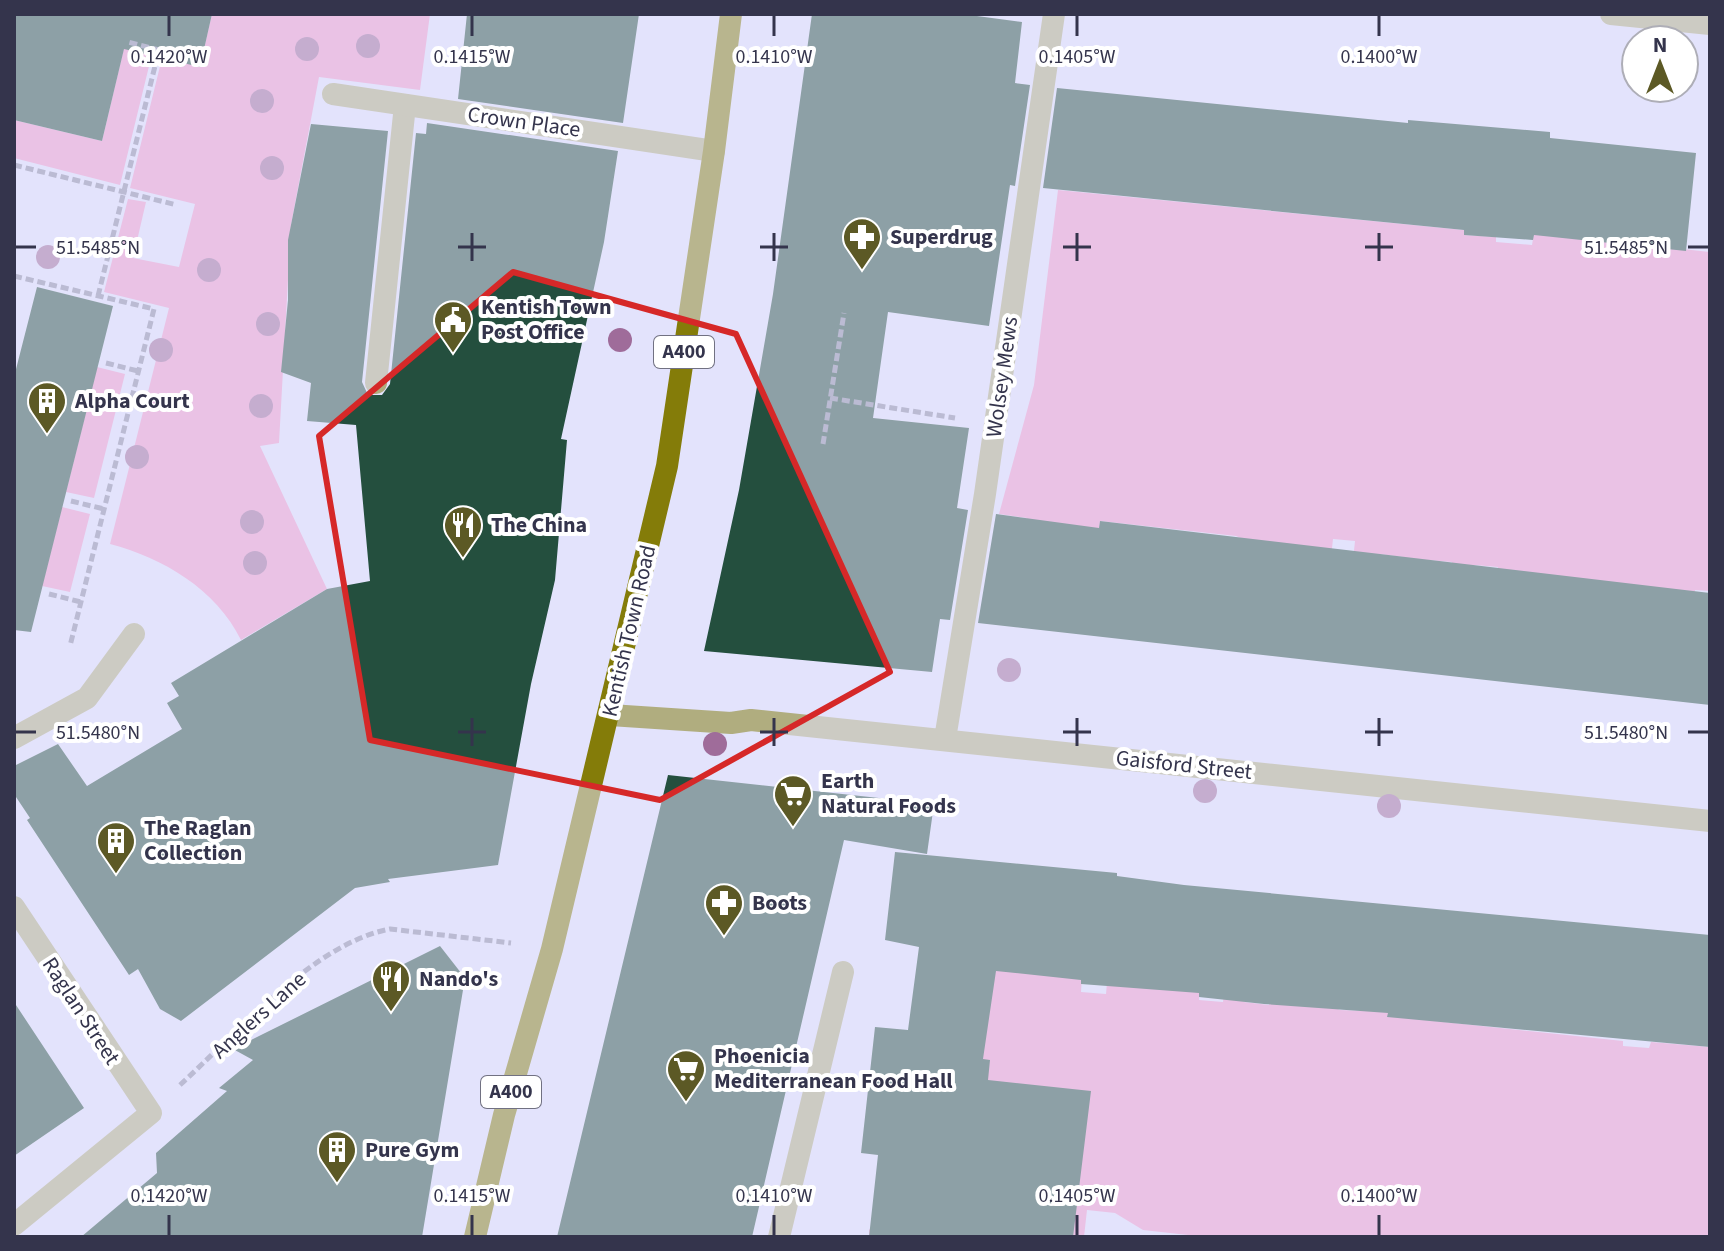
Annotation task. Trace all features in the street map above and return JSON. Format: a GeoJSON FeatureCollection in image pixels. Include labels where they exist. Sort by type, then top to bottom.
{"type":"FeatureCollection","features":[{"type":"Feature","properties":{"kind":"main road","name":"Kentish Town Road"},"geometry":{"type":"LineString","coordinates":[[475,1237],[504,1115],[552,949],[667,466],[731,14]]}},
{"type":"Feature","properties":{"kind":"street","name":"Wolsey Mews"},"geometry":{"type":"LineString","coordinates":[[945,739],[987,481],[1054,14]]}},
{"type":"Feature","properties":{"kind":"street"},"geometry":{"type":"LineString","coordinates":[[1611,14],[1710,24]]}},
{"type":"Feature","properties":{"kind":"street","name":"Crown Place"},"geometry":{"type":"LineString","coordinates":[[333,94],[714,151]]}},
{"type":"Feature","properties":{"kind":"street"},"geometry":{"type":"LineString","coordinates":[[376,383],[405,105]]}},
{"type":"Feature","properties":{"kind":"street"},"geometry":{"type":"LineString","coordinates":[[14,738],[87,698],[134,634]]}},
{"type":"Feature","properties":{"kind":"street","name":"Gaisford Street"},"geometry":{"type":"LineString","coordinates":[[610,715],[731,723],[751,720],[1710,821]]}},
{"type":"Feature","properties":{"kind":"street","name":"Raglan Street"},"geometry":{"type":"LineString","coordinates":[[14,907],[151,1113]]}},
{"type":"Feature","properties":{"kind":"street"},"geometry":{"type":"LineString","coordinates":[[779,1237],[843,972]]}},
{"type":"Feature","properties":{"kind":"street"},"geometry":{"type":"LineString","coordinates":[[14,1225],[151,1113]]}},
{"type":"Feature","properties":{"kind":"path"},"geometry":{"type":"LineString","coordinates":[[98,296],[159,50],[128,42]]}},
{"type":"Feature","properties":{"kind":"path"},"geometry":{"type":"LineString","coordinates":[[14,165],[177,205]]}},
{"type":"Feature","properties":{"kind":"path"},"geometry":{"type":"LineString","coordinates":[[14,276],[154,309],[62,678],[73,706]]}},
{"type":"Feature","properties":{"kind":"path"},"geometry":{"type":"LineString","coordinates":[[823,444],[844,313]]}},
{"type":"Feature","properties":{"kind":"path"},"geometry":{"type":"LineString","coordinates":[[106,363],[138,371]]}},
{"type":"Feature","properties":{"kind":"path"},"geometry":{"type":"LineString","coordinates":[[830,398],[936,415]]}},
{"type":"Feature","properties":{"kind":"path"},"geometry":{"type":"LineString","coordinates":[[71,501],[104,509]]}},
{"type":"Feature","properties":{"kind":"path"},"geometry":{"type":"LineString","coordinates":[[49,594],[81,602]]}},
{"type":"Feature","properties":{"kind":"path","name":"Anglers Lane"},"geometry":{"type":"LineString","coordinates":[[151,1113],[313,967],[340,948],[379,931],[449,935],[552,949]]}},
{"type":"Feature","properties":{"kind":"highlighted area"},"geometry":{"type":"Polygon","coordinates":[[[513,272],[736,334],[890,672],[660,800],[370,740],[319,436],[513,272]]]}},
{"type":"Feature","properties":{"kind":"shaded area"},"geometry":{"type":"Polygon","coordinates":[[[212,14],[430,14],[420,90],[319,77],[291,225],[279,443],[260,446],[327,589],[241,640],[217,605],[186,578],[149,558],[110,544],[169,308],[104,292],[128,199],[146,202],[133,258],[179,267],[195,204],[130,188],[162,58],[200,66],[212,14]]]}},
{"type":"Feature","properties":{"kind":"shaded area"},"geometry":{"type":"Polygon","coordinates":[[[124,48],[152,54],[120,185],[14,158],[14,120],[102,141],[124,48]]]}},
{"type":"Feature","properties":{"kind":"shaded area"},"geometry":{"type":"Polygon","coordinates":[[[1058,190],[1464,230],[1464,235],[1496,237],[1496,242],[1532,245],[1534,233],[1710,252],[1710,591],[1695,590],[1692,616],[1496,594],[1498,567],[1475,565],[1449,588],[1452,562],[1427,560],[1401,583],[1403,557],[1379,554],[1351,579],[1355,541],[1333,539],[1329,576],[1236,536],[1100,521],[1097,552],[1024,543],[1027,518],[999,514],[1034,385],[1058,190]]]}},
{"type":"Feature","properties":{"kind":"shaded area"},"geometry":{"type":"Polygon","coordinates":[[[97,367],[125,374],[94,498],[66,492],[97,367]]]}},
{"type":"Feature","properties":{"kind":"shaded area"},"geometry":{"type":"Polygon","coordinates":[[[62,507],[90,514],[70,592],[42,586],[62,507]]]}},
{"type":"Feature","properties":{"kind":"shaded area"},"geometry":{"type":"Polygon","coordinates":[[[918,957],[996,971],[1083,960],[1081,992],[1106,994],[1109,960],[1201,970],[1199,1000],[1223,1002],[1226,973],[1244,1002],[1269,1005],[1272,979],[1340,1010],[1365,1011],[1368,987],[1390,989],[1388,1016],[1623,1041],[1623,1046],[1649,1048],[1651,1042],[1710,1047],[1710,1237],[1206,1237],[1143,1230],[1115,1213],[1087,1210],[1084,1237],[927,1219],[869,1237],[869,1230],[896,1201],[954,1076],[920,995],[918,957]]]}},
{"type":"Feature","properties":{"kind":"building"},"geometry":{"type":"Polygon","coordinates":[[[14,14],[212,14],[200,67],[124,49],[102,141],[14,120],[14,14]]]}},
{"type":"Feature","properties":{"kind":"building"},"geometry":{"type":"Polygon","coordinates":[[[467,14],[639,14],[623,123],[458,99],[467,14]]]}},
{"type":"Feature","properties":{"kind":"building"},"geometry":{"type":"Polygon","coordinates":[[[812,14],[962,14],[1022,22],[1015,83],[1030,85],[1015,186],[1010,185],[989,326],[888,312],[873,418],[969,428],[957,508],[968,510],[950,620],[940,619],[932,672],[704,651],[739,490],[773,294],[812,14]]]}},
{"type":"Feature","properties":{"kind":"building"},"geometry":{"type":"Polygon","coordinates":[[[1057,88],[1408,123],[1408,120],[1550,132],[1550,138],[1696,153],[1686,251],[1534,235],[1533,240],[1464,235],[1464,230],[1043,188],[1057,88]]]}},
{"type":"Feature","properties":{"kind":"building"},"geometry":{"type":"Polygon","coordinates":[[[427,123],[618,151],[604,242],[561,439],[567,440],[555,580],[531,684],[498,865],[388,879],[390,882],[355,888],[181,1021],[160,1009],[138,969],[129,975],[27,820],[30,818],[14,794],[14,766],[58,744],[87,786],[182,729],[167,703],[179,696],[171,683],[327,589],[370,581],[356,425],[307,421],[311,383],[281,372],[288,300],[288,240],[311,124],[388,131],[362,382],[368,395],[382,395],[390,384],[416,133],[426,134],[427,123]]]}},
{"type":"Feature","properties":{"kind":"building","name":"Alpha Court"},"geometry":{"type":"Polygon","coordinates":[[[37,287],[113,306],[31,632],[14,630],[14,377],[37,287]]]}},
{"type":"Feature","properties":{"kind":"building"},"geometry":{"type":"Polygon","coordinates":[[[996,514],[1099,528],[1100,521],[1710,593],[1710,705],[978,623],[996,514]]]}},
{"type":"Feature","properties":{"kind":"building"},"geometry":{"type":"Polygon","coordinates":[[[668,775],[934,804],[927,854],[844,840],[752,1237],[557,1237],[668,775]]]}},
{"type":"Feature","properties":{"kind":"building"},"geometry":{"type":"Polygon","coordinates":[[[895,852],[1117,873],[1117,876],[1184,885],[1710,935],[1710,1047],[1387,1017],[1388,1013],[1264,1004],[1199,997],[1199,993],[1081,984],[1081,980],[996,971],[983,1059],[990,1060],[988,1080],[1091,1091],[1073,1237],[869,1237],[878,1155],[861,1153],[875,1027],[908,1030],[919,947],[885,940],[895,852]]]}},
{"type":"Feature","properties":{"kind":"building"},"geometry":{"type":"Polygon","coordinates":[[[440,946],[465,978],[422,1237],[81,1237],[157,1173],[156,1153],[227,1091],[219,1088],[253,1060],[233,1049],[440,946]]]}},
{"type":"Feature","properties":{"kind":"building"},"geometry":{"type":"Polygon","coordinates":[[[14,1002],[84,1108],[14,1156],[14,1002]]]}},
{"type":"Feature","properties":{"kind":"place","name":"Superdrug"},"geometry":{"type":"Point","coordinates":[862,271]}},
{"type":"Feature","properties":{"kind":"place","name":"Kentish Town Post Office"},"geometry":{"type":"Point","coordinates":[453,354]}},
{"type":"Feature","properties":{"kind":"place","name":"Alpha Court"},"geometry":{"type":"Point","coordinates":[47,435]}},
{"type":"Feature","properties":{"kind":"place","name":"The China"},"geometry":{"type":"Point","coordinates":[463,559]}},
{"type":"Feature","properties":{"kind":"place","name":"Earth Natural Foods"},"geometry":{"type":"Point","coordinates":[793,828]}},
{"type":"Feature","properties":{"kind":"place","name":"The Raglan Collection"},"geometry":{"type":"Point","coordinates":[116,875]}},
{"type":"Feature","properties":{"kind":"place","name":"Boots"},"geometry":{"type":"Point","coordinates":[724,937]}},
{"type":"Feature","properties":{"kind":"place","name":"Nando's"},"geometry":{"type":"Point","coordinates":[391,1013]}},
{"type":"Feature","properties":{"kind":"place","name":"Phoenicia Mediterranean Food Hall"},"geometry":{"type":"Point","coordinates":[686,1103]}},
{"type":"Feature","properties":{"kind":"place","name":"Pure Gym"},"geometry":{"type":"Point","coordinates":[337,1184]}}]}
